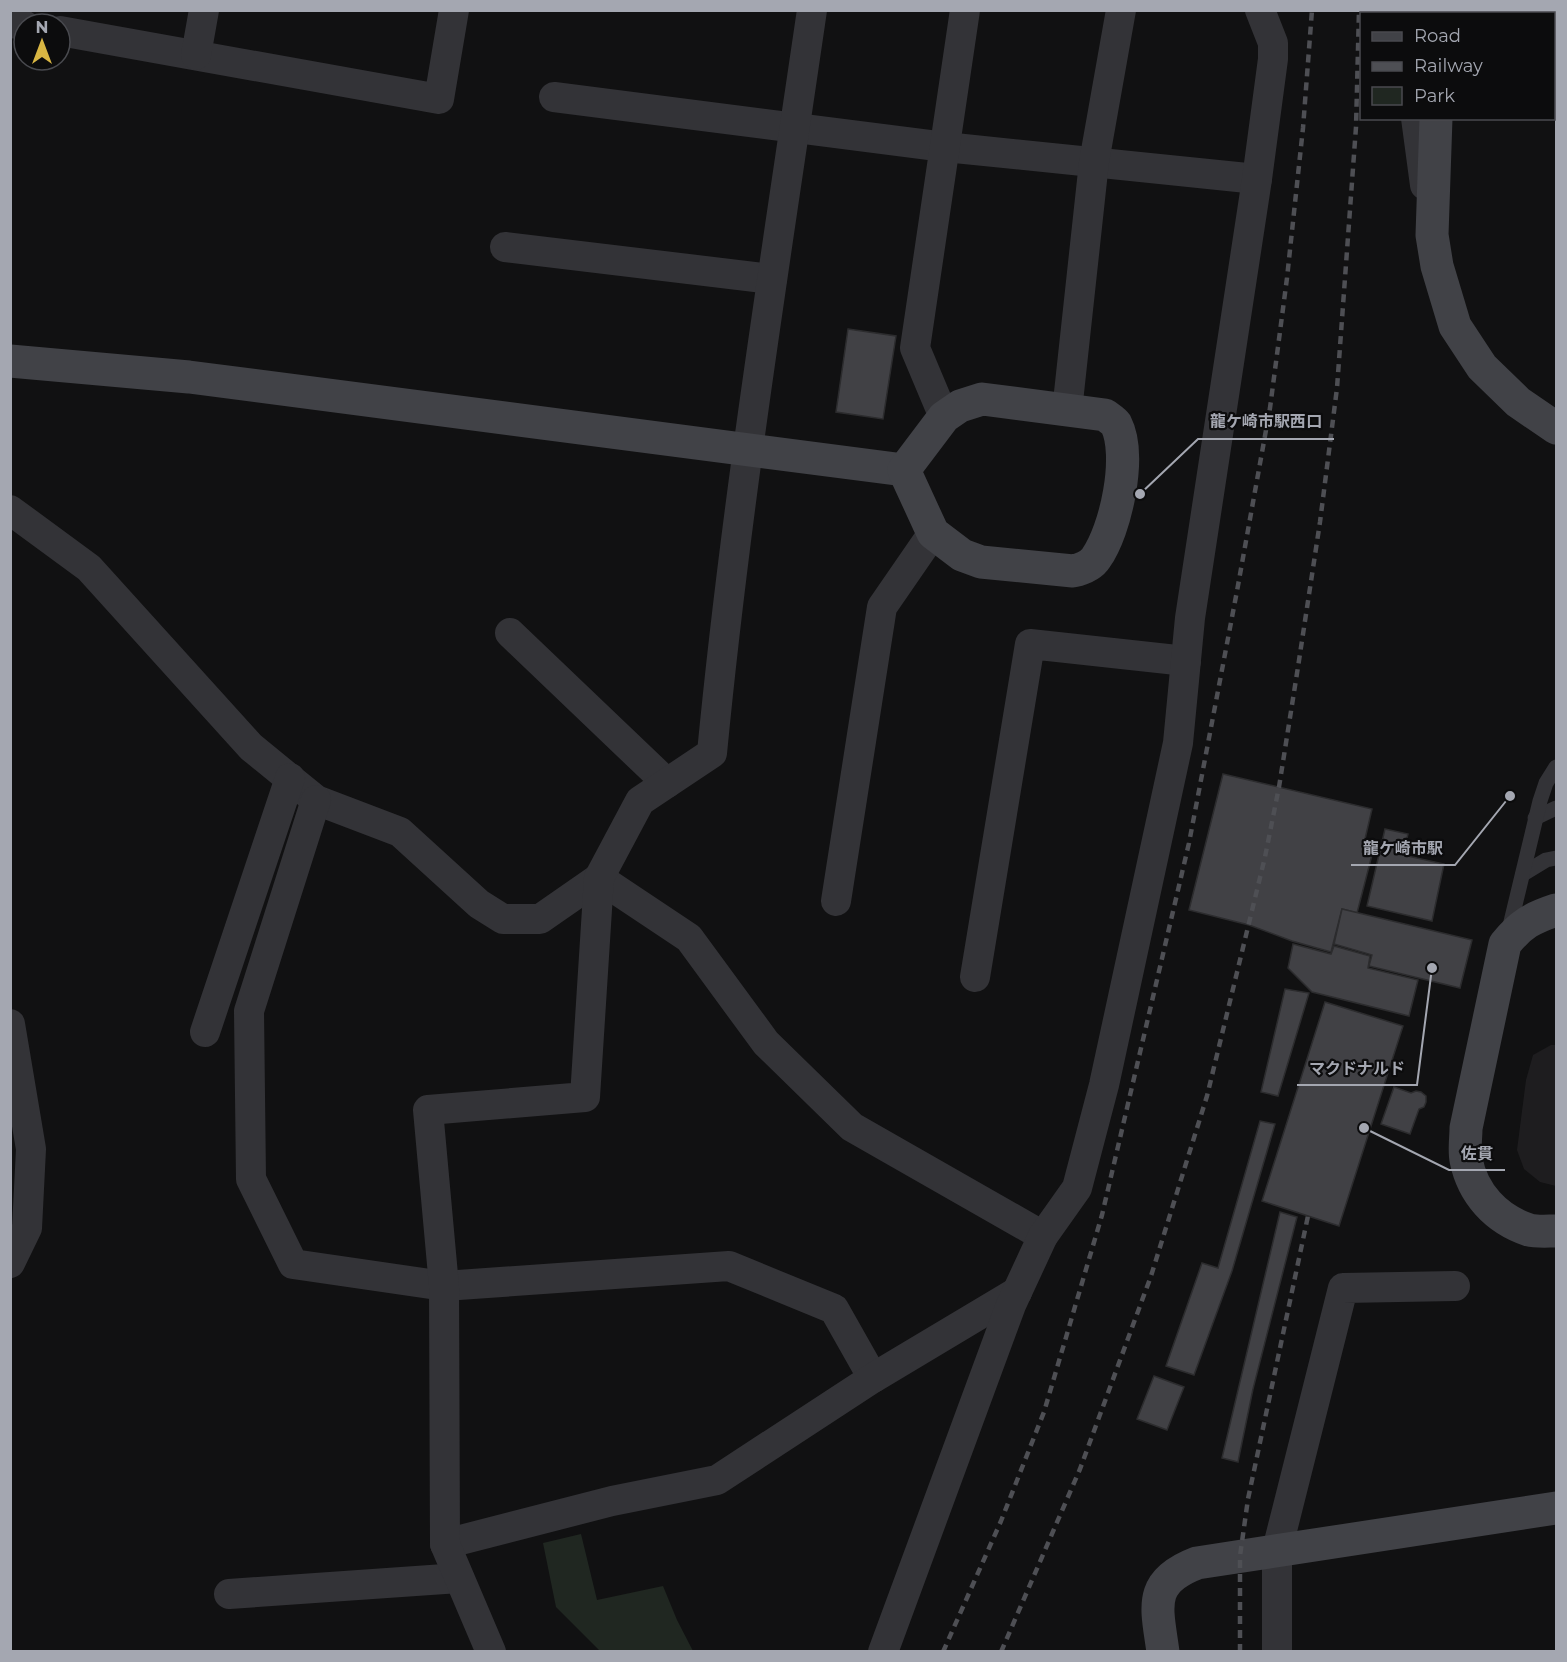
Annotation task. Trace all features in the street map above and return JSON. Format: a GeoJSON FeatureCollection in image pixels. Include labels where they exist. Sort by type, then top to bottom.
{"type":"FeatureCollection","features":[{"type":"Feature","properties":{"kind":"street"},"geometry":{"type":"LineString","coordinates":[[196,56],[204,10]]}},
{"type":"Feature","properties":{"kind":"street"},"geometry":{"type":"LineString","coordinates":[[72,33],[439,99],[454,10]]}},
{"type":"Feature","properties":{"kind":"street"},"geometry":{"type":"LineString","coordinates":[[490,1651],[445,1544],[444,1286],[428,1110],[585,1096],[599,878],[640,801],[712,753],[748,450],[812,10]]}},
{"type":"Feature","properties":{"kind":"street"},"geometry":{"type":"LineString","coordinates":[[944,417],[915,348],[965,10]]}},
{"type":"Feature","properties":{"kind":"street"},"geometry":{"type":"LineString","coordinates":[[1067,411],[1094,162],[1121,10]]}},
{"type":"Feature","properties":{"kind":"street"},"geometry":{"type":"LineString","coordinates":[[883,1651],[1017,1292],[1043,1236],[1077,1188],[1104,1085],[1178,742],[1190,618],[1273,59],[1273,43],[1262,12]]}},
{"type":"Feature","properties":{"kind":"street"},"geometry":{"type":"LineString","coordinates":[[554,97],[945,147],[1257,179]]}},
{"type":"Feature","properties":{"kind":"street"},"geometry":{"type":"LineString","coordinates":[[1416,120],[1437,266],[1455,326],[1482,366],[1518,402],[1557,428]]}},
{"type":"Feature","properties":{"kind":"street"},"geometry":{"type":"LineString","coordinates":[[1432,235],[1436,120]]}},
{"type":"Feature","properties":{"kind":"street"},"geometry":{"type":"LineString","coordinates":[[505,247],[772,279]]}},
{"type":"Feature","properties":{"kind":"street"},"geometry":{"type":"LineString","coordinates":[[10,361],[189,377],[904,470]]}},
{"type":"Feature","properties":{"kind":"street"},"geometry":{"type":"LineString","coordinates":[[982,399],[1106,415],[1115,423],[1122,447],[1119,500],[1113,521],[1096,559],[1085,568],[1073,571],[981,562],[962,555],[933,533],[904,470],[944,417],[960,405],[982,399]]}},
{"type":"Feature","properties":{"kind":"street"},"geometry":{"type":"LineString","coordinates":[[10,510],[89,568],[251,747],[316,800],[400,832],[479,904],[503,919],[540,919],[599,878]]}},
{"type":"Feature","properties":{"kind":"street"},"geometry":{"type":"LineString","coordinates":[[836,901],[882,607],[933,533]]}},
{"type":"Feature","properties":{"kind":"street"},"geometry":{"type":"LineString","coordinates":[[510,633],[667,783]]}},
{"type":"Feature","properties":{"kind":"street"},"geometry":{"type":"LineString","coordinates":[[975,977],[1030,644],[1186,661]]}},
{"type":"Feature","properties":{"kind":"street"},"geometry":{"type":"LineString","coordinates":[[205,1032],[290,778]]}},
{"type":"Feature","properties":{"kind":"street"},"geometry":{"type":"LineString","coordinates":[[316,800],[249,1011],[251,1179],[293,1264],[444,1286],[729,1266],[834,1309],[873,1378]]}},
{"type":"Feature","properties":{"kind":"street"},"geometry":{"type":"LineString","coordinates":[[599,878],[689,938],[766,1043],[852,1127],[1043,1236]]}},
{"type":"Feature","properties":{"kind":"street"},"geometry":{"type":"LineString","coordinates":[[1557,910],[1534,917],[1517,929],[1505,944],[1466,1128],[1466,1159],[1472,1180],[1486,1204],[1505,1219],[1530,1231],[1557,1231]]}},
{"type":"Feature","properties":{"kind":"street"},"geometry":{"type":"LineString","coordinates":[[10,1024],[31,1149],[27,1228],[10,1263]]}},
{"type":"Feature","properties":{"kind":"street"},"geometry":{"type":"LineString","coordinates":[[1277,1652],[1277,1550],[1343,1288],[1455,1286]]}},
{"type":"Feature","properties":{"kind":"street"},"geometry":{"type":"LineString","coordinates":[[445,1544],[612,1501],[717,1480],[873,1378],[1017,1292]]}},
{"type":"Feature","properties":{"kind":"street"},"geometry":{"type":"LineString","coordinates":[[1163,1652],[1158,1618],[1158,1597],[1165,1581],[1180,1569],[1197,1563],[1277,1550],[1557,1508]]}},
{"type":"Feature","properties":{"kind":"street"},"geometry":{"type":"LineString","coordinates":[[229,1594],[459,1578]]}},
{"type":"Feature","properties":{"kind":"lane"},"geometry":{"type":"LineString","coordinates":[[1505,944],[1535,818],[1546,783],[1557,767]]}},
{"type":"Feature","properties":{"kind":"lane"},"geometry":{"type":"LineString","coordinates":[[1535,818],[1557,808]]}},
{"type":"Feature","properties":{"kind":"lane"},"geometry":{"type":"LineString","coordinates":[[1523,874],[1546,860],[1557,858]]}},
{"type":"Feature","properties":{"kind":"shaded area"},"geometry":{"type":"Polygon","coordinates":[[[1551,1045],[1556,1045],[1556,1186],[1540,1182],[1524,1169],[1517,1150],[1526,1080],[1533,1055],[1551,1045]]]}},
{"type":"Feature","properties":{"kind":"green space"},"geometry":{"type":"Polygon","coordinates":[[[581,1534],[597,1600],[663,1586],[693,1651],[600,1651],[556,1607],[543,1543],[581,1534]]]}},
{"type":"Feature","properties":{"kind":"building"},"geometry":{"type":"Polygon","coordinates":[[[848,329],[896,336],[883,419],[836,412],[848,329]]]}},
{"type":"Feature","properties":{"kind":"building"},"geometry":{"type":"Polygon","coordinates":[[[1223,774],[1372,809],[1362,852],[1372,855],[1357,913],[1342,909],[1331,952],[1249,925],[1189,910],[1223,774]]]}},
{"type":"Feature","properties":{"kind":"building"},"geometry":{"type":"Polygon","coordinates":[[[1385,829],[1408,834],[1403,855],[1444,864],[1432,921],[1367,906],[1385,829]]]}},
{"type":"Feature","properties":{"kind":"building"},"geometry":{"type":"Polygon","coordinates":[[[1342,909],[1472,940],[1460,988],[1369,966],[1372,955],[1334,944],[1342,909]]]}},
{"type":"Feature","properties":{"kind":"building"},"geometry":{"type":"Polygon","coordinates":[[[1293,944],[1331,954],[1334,946],[1370,956],[1368,968],[1418,980],[1409,1016],[1312,992],[1288,968],[1293,944]]]}},
{"type":"Feature","properties":{"kind":"building"},"geometry":{"type":"Polygon","coordinates":[[[1285,989],[1309,993],[1278,1096],[1261,1092],[1285,989]]]}},
{"type":"Feature","properties":{"kind":"building"},"geometry":{"type":"Polygon","coordinates":[[[1325,1002],[1403,1026],[1339,1226],[1262,1201],[1325,1002]]]}},
{"type":"Feature","properties":{"kind":"building"},"geometry":{"type":"Polygon","coordinates":[[[1394,1087],[1411,1093],[1421,1092],[1426,1096],[1424,1107],[1419,1109],[1410,1134],[1381,1124],[1394,1087]]]}},
{"type":"Feature","properties":{"kind":"building"},"geometry":{"type":"Polygon","coordinates":[[[1260,1121],[1275,1124],[1232,1271],[1194,1375],[1166,1366],[1202,1263],[1218,1268],[1260,1121]]]}},
{"type":"Feature","properties":{"kind":"building"},"geometry":{"type":"Polygon","coordinates":[[[1280,1212],[1297,1217],[1253,1389],[1238,1462],[1222,1458],[1280,1212]]]}},
{"type":"Feature","properties":{"kind":"building"},"geometry":{"type":"Polygon","coordinates":[[[1154,1376],[1184,1387],[1167,1430],[1137,1419],[1154,1376]]]}},
{"type":"Feature","properties":{"kind":"railway"},"geometry":{"type":"LineString","coordinates":[[943,1652],[1001,1521],[1044,1412],[1102,1215],[1189,843],[1270,408],[1303,128],[1312,10]]}},
{"type":"Feature","properties":{"kind":"railway"},"geometry":{"type":"LineString","coordinates":[[1001,1652],[1080,1469],[1151,1276],[1207,1096],[1265,857],[1279,787],[1298,667],[1337,388],[1356,127],[1359,10]]}},
{"type":"Feature","properties":{"kind":"railway"},"geometry":{"type":"LineString","coordinates":[[1240,1652],[1240,1556],[1248,1499],[1308,1216]]}},
{"type":"Feature","properties":{"kind":"place","name":"龍ケ崎市駅西口"},"geometry":{"type":"Point","coordinates":[1140,494]}},
{"type":"Feature","properties":{"kind":"place","name":"龍ケ崎市駅"},"geometry":{"type":"Point","coordinates":[1510,796]}},
{"type":"Feature","properties":{"kind":"place","name":"マクドナルド"},"geometry":{"type":"Point","coordinates":[1432,968]}},
{"type":"Feature","properties":{"kind":"place","name":"佐貫"},"geometry":{"type":"Point","coordinates":[1364,1128]}}]}
